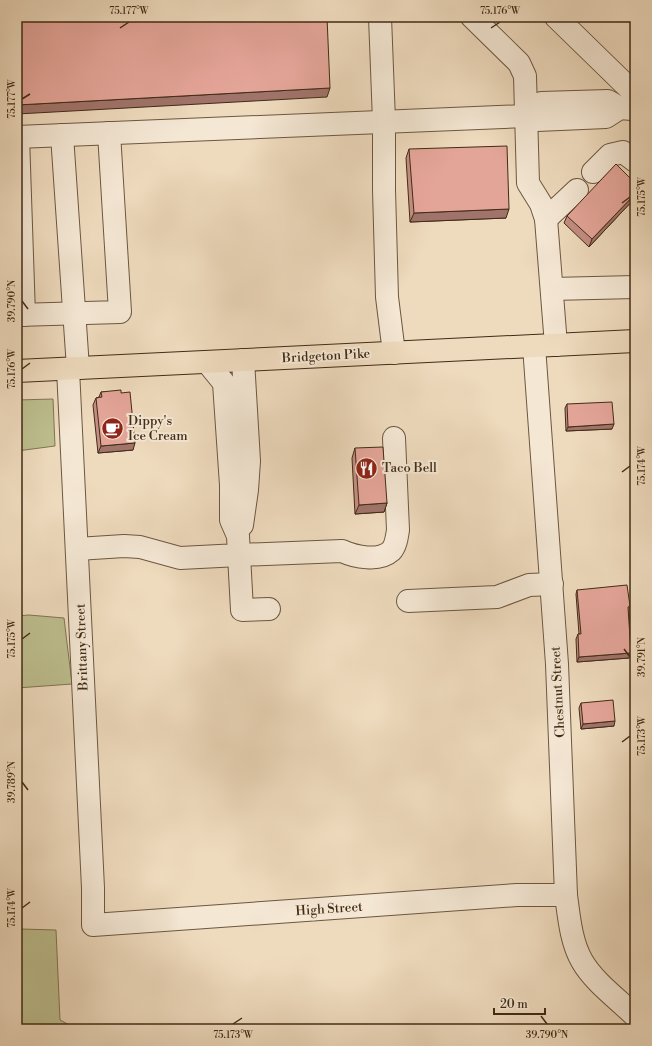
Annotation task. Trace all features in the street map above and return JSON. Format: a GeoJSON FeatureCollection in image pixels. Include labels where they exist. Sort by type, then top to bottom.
{"type":"FeatureCollection","features":[{"type":"Feature","properties":{"kind":"main road","name":"Bridgeton Pike"},"geometry":{"type":"LineString","coordinates":[[17,371],[635,341]]}},
{"type":"Feature","properties":{"kind":"street"},"geometry":{"type":"LineString","coordinates":[[380,17],[384,121],[387,297],[394,353]]}},
{"type":"Feature","properties":{"kind":"street"},"geometry":{"type":"LineString","coordinates":[[472,17],[518,63],[525,76],[528,183],[541,204],[546,219],[556,345]]}},
{"type":"Feature","properties":{"kind":"street"},"geometry":{"type":"LineString","coordinates":[[109,133],[120,312],[20,315],[17,137],[384,121],[525,116],[538,120],[606,117],[630,104],[556,17]]}},
{"type":"Feature","properties":{"kind":"street","name":"Brittany Street"},"geometry":{"type":"LineString","coordinates":[[62,135],[74,313],[73,368],[77,549],[93,888],[93,925]]}},
{"type":"Feature","properties":{"kind":"street"},"geometry":{"type":"LineString","coordinates":[[593,172],[610,155],[623,152],[635,161]]}},
{"type":"Feature","properties":{"kind":"street"},"geometry":{"type":"LineString","coordinates":[[546,219],[577,190]]}},
{"type":"Feature","properties":{"kind":"street"},"geometry":{"type":"LineString","coordinates":[[552,289],[635,287]]}},
{"type":"Feature","properties":{"kind":"street","name":"Chestnut Street"},"geometry":{"type":"LineString","coordinates":[[534,346],[557,664],[566,895],[572,932],[582,961],[596,979],[635,1016]]}},
{"type":"Feature","properties":{"kind":"street"},"geometry":{"type":"LineString","coordinates":[[238,545],[243,521],[249,460],[243,360]]}},
{"type":"Feature","properties":{"kind":"street"},"geometry":{"type":"LineString","coordinates":[[207,362],[224,384],[232,520],[238,545],[242,610],[269,609]]}},
{"type":"Feature","properties":{"kind":"street"},"geometry":{"type":"LineString","coordinates":[[77,549],[124,546],[140,547],[180,558],[238,545],[335,551],[356,557],[380,556],[391,551],[396,541],[398,530],[389,438]]}},
{"type":"Feature","properties":{"kind":"street"},"geometry":{"type":"LineString","coordinates":[[408,601],[497,596],[530,585],[552,584]]}},
{"type":"Feature","properties":{"kind":"street","name":"High Street"},"geometry":{"type":"LineString","coordinates":[[93,925],[517,895],[566,895]]}},
{"type":"Feature","properties":{"kind":"green space"},"geometry":{"type":"Polygon","coordinates":[[[53,399],[55,446],[17,451],[17,400],[53,399]]]}},
{"type":"Feature","properties":{"kind":"green space"},"geometry":{"type":"Polygon","coordinates":[[[29,615],[64,618],[72,684],[17,688],[17,616],[29,615]]]}},
{"type":"Feature","properties":{"kind":"green space"},"geometry":{"type":"Polygon","coordinates":[[[17,916],[21,929],[56,930],[60,1020],[77,1029],[17,1029],[17,916]]]}},
{"type":"Feature","properties":{"kind":"building"},"geometry":{"type":"Polygon","coordinates":[[[17,17],[327,17],[330,88],[17,105],[17,17]]]}},
{"type":"Feature","properties":{"kind":"building"},"geometry":{"type":"Polygon","coordinates":[[[507,146],[509,209],[414,213],[409,149],[507,146]]]}},
{"type":"Feature","properties":{"kind":"building"},"geometry":{"type":"Polygon","coordinates":[[[616,164],[635,183],[635,194],[592,239],[567,216],[616,164]]]}},
{"type":"Feature","properties":{"kind":"building","name":"Dippy's Ice Cream"},"geometry":{"type":"Polygon","coordinates":[[[121,390],[121,393],[130,392],[135,443],[101,446],[96,398],[102,397],[101,392],[121,390]]]}},
{"type":"Feature","properties":{"kind":"building"},"geometry":{"type":"Polygon","coordinates":[[[612,402],[614,424],[568,427],[567,404],[612,402]]]}},
{"type":"Feature","properties":{"kind":"building"},"geometry":{"type":"Polygon","coordinates":[[[383,447],[387,503],[359,505],[355,448],[383,447]]]}},
{"type":"Feature","properties":{"kind":"building"},"geometry":{"type":"Polygon","coordinates":[[[627,585],[630,606],[628,607],[631,653],[579,657],[578,634],[581,634],[577,590],[627,585]]]}},
{"type":"Feature","properties":{"kind":"building"},"geometry":{"type":"Polygon","coordinates":[[[613,700],[615,721],[583,724],[581,703],[613,700]]]}},
{"type":"Feature","properties":{"kind":"place","name":"Dippy's Ice Cream"},"geometry":{"type":"Point","coordinates":[113,428]}},
{"type":"Feature","properties":{"kind":"place","name":"Taco Bell"},"geometry":{"type":"Point","coordinates":[366,468]}}]}
